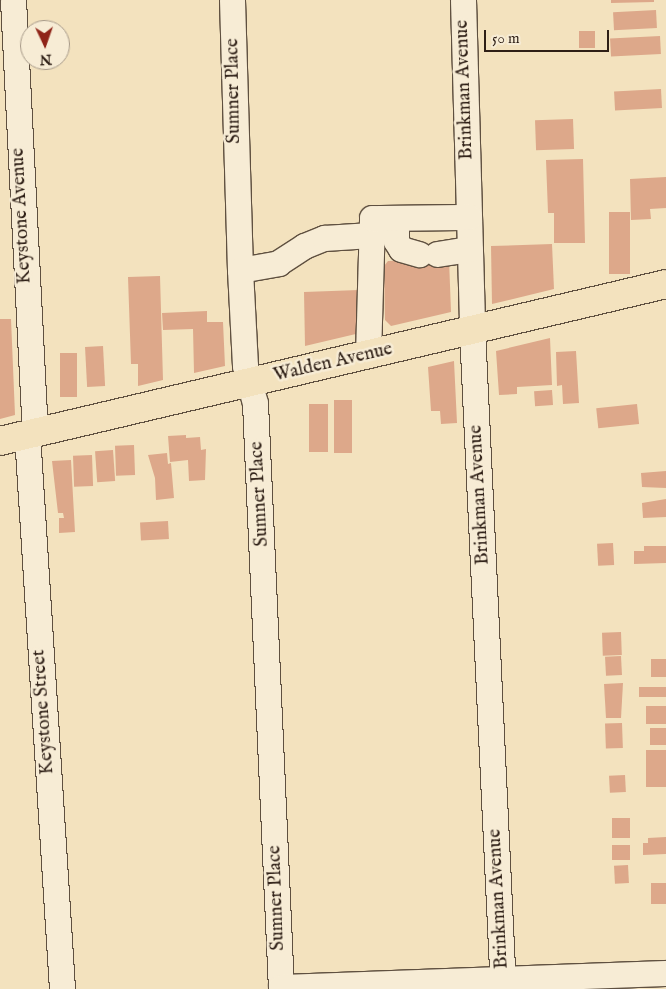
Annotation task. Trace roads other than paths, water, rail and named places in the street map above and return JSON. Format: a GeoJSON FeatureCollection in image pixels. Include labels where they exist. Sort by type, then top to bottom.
{"type":"FeatureCollection","features":[{"type":"Feature","properties":{"kind":"main road","name":"Walden Avenue"},"geometry":{"type":"LineString","coordinates":[[0,441],[666,284]]}},
{"type":"Feature","properties":{"kind":"street","name":"Keystone Avenue"},"geometry":{"type":"LineString","coordinates":[[12,0],[31,434]]}},
{"type":"Feature","properties":{"kind":"street","name":"Sumner Place"},"geometry":{"type":"LineString","coordinates":[[232,0],[240,270],[245,366],[256,403],[281,988]]}},
{"type":"Feature","properties":{"kind":"street","name":"Brinkman Avenue"},"geometry":{"type":"LineString","coordinates":[[463,0],[472,330],[503,984]]}},
{"type":"Feature","properties":{"kind":"street"},"geometry":{"type":"LineString","coordinates":[[368,355],[372,218],[469,217]]}},
{"type":"Feature","properties":{"kind":"street"},"geometry":{"type":"LineString","coordinates":[[396,218],[396,241],[401,249],[428,254],[470,249]]}},
{"type":"Feature","properties":{"kind":"street"},"geometry":{"type":"LineString","coordinates":[[240,270],[278,263],[304,246],[324,238],[371,235]]}},
{"type":"Feature","properties":{"kind":"street","name":"Keystone Street"},"geometry":{"type":"LineString","coordinates":[[31,434],[62,989]]}},
{"type":"Feature","properties":{"kind":"street"},"geometry":{"type":"LineString","coordinates":[[281,988],[503,984],[666,973]]}}]}
